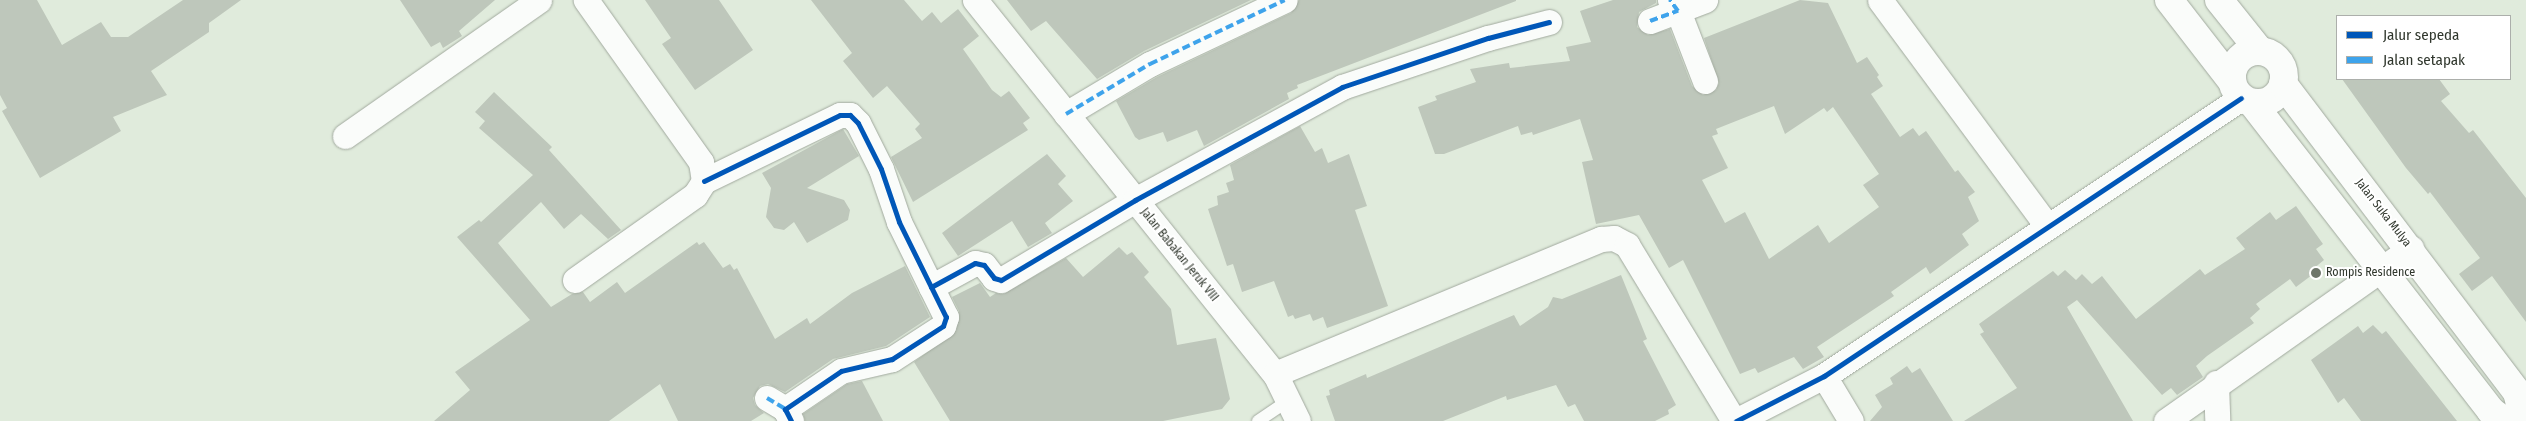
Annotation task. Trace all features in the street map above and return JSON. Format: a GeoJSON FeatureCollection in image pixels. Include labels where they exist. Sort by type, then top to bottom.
{"type":"FeatureCollection","features":[{"type":"Feature","properties":{"kind":"street"},"geometry":{"type":"LineString","coordinates":[[345,136],[539,0]]}},
{"type":"Feature","properties":{"kind":"street"},"geometry":{"type":"LineString","coordinates":[[586,0],[701,162],[704,181]]}},
{"type":"Feature","properties":{"kind":"street","name":"Jalan Babakan Jeruk VIII"},"geometry":{"type":"LineString","coordinates":[[975,0],[1275,374],[1293,411]]}},
{"type":"Feature","properties":{"kind":"street"},"geometry":{"type":"LineString","coordinates":[[1066,114],[1150,64],[1286,0]]}},
{"type":"Feature","properties":{"kind":"street"},"geometry":{"type":"LineString","coordinates":[[1650,22],[1674,5],[1705,0]]}},
{"type":"Feature","properties":{"kind":"street"},"geometry":{"type":"LineString","coordinates":[[1880,0],[2048,227]]}},
{"type":"Feature","properties":{"kind":"street"},"geometry":{"type":"LineString","coordinates":[[2169,0],[2491,411],[2505,421]]}},
{"type":"Feature","properties":{"kind":"street"},"geometry":{"type":"LineString","coordinates":[[2219,0],[2259,50],[2269,53],[2284,68],[2284,84],[2278,95],[2267,102],[2242,94],[2232,70],[2238,59],[2259,50]]}},
{"type":"Feature","properties":{"kind":"street"},"geometry":{"type":"LineString","coordinates":[[1674,5],[1705,81]]}},
{"type":"Feature","properties":{"kind":"street"},"geometry":{"type":"LineString","coordinates":[[931,287],[976,263],[984,265],[994,278],[1001,280],[1135,200],[1342,87],[1488,38],[1549,22]]}},
{"type":"Feature","properties":{"kind":"street","name":"Jalan Suka Mulya"},"geometry":{"type":"LineString","coordinates":[[2284,84],[2411,248],[2517,392],[2524,421]]}},
{"type":"Feature","properties":{"kind":"street"},"geometry":{"type":"LineString","coordinates":[[1275,374],[1601,238],[1614,238],[1627,245],[1735,421],[1824,376],[2048,227],[2242,94]]}},
{"type":"Feature","properties":{"kind":"street"},"geometry":{"type":"LineString","coordinates":[[575,280],[696,195],[704,181],[840,115],[850,115],[858,123],[881,169],[899,222],[946,317],[943,326],[892,359],[841,371],[781,409]]}},
{"type":"Feature","properties":{"kind":"street"},"geometry":{"type":"LineString","coordinates":[[2166,421],[2216,383],[2411,248]]}},
{"type":"Feature","properties":{"kind":"street"},"geometry":{"type":"LineString","coordinates":[[1824,376],[1851,421]]}},
{"type":"Feature","properties":{"kind":"street"},"geometry":{"type":"LineString","coordinates":[[2216,383],[2217,421]]}},
{"type":"Feature","properties":{"kind":"lane"},"geometry":{"type":"LineString","coordinates":[[1258,421],[1293,411]]}},
{"type":"Feature","properties":{"kind":"building"},"geometry":{"type":"Polygon","coordinates":[[[0,0],[37,0],[62,45],[101,22],[111,37],[128,37],[183,0],[241,0],[209,23],[209,32],[151,71],[167,95],[113,117],[121,131],[40,178],[2,111],[7,108],[0,95],[0,0]]]}},
{"type":"Feature","properties":{"kind":"building"},"geometry":{"type":"Polygon","coordinates":[[[400,0],[495,0],[459,31],[462,36],[443,48],[440,42],[431,47],[400,0]]]}},
{"type":"Feature","properties":{"kind":"building"},"geometry":{"type":"Polygon","coordinates":[[[645,0],[719,0],[753,50],[695,90],[662,44],[671,38],[645,0]]]}},
{"type":"Feature","properties":{"kind":"building"},"geometry":{"type":"Polygon","coordinates":[[[811,0],[904,0],[922,21],[932,12],[941,23],[958,9],[979,36],[963,49],[992,90],[1001,97],[1009,91],[1030,118],[1023,123],[1028,130],[913,202],[891,157],[922,138],[915,129],[920,124],[887,86],[873,98],[843,61],[852,53],[811,0]]]}},
{"type":"Feature","properties":{"kind":"building"},"geometry":{"type":"Polygon","coordinates":[[[1007,0],[1251,0],[1144,51],[1097,79],[1046,21],[1031,31],[1007,0]]]}},
{"type":"Feature","properties":{"kind":"building"},"geometry":{"type":"Polygon","coordinates":[[[1299,0],[1516,1],[1297,85],[1298,88],[1287,93],[1289,99],[1204,146],[1197,130],[1167,142],[1163,132],[1139,140],[1135,137],[1116,101],[1157,77],[1291,13],[1299,0]]]}},
{"type":"Feature","properties":{"kind":"building"},"geometry":{"type":"Polygon","coordinates":[[[1613,0],[1656,0],[1656,3],[1639,12],[1637,27],[1648,35],[1670,29],[1692,86],[1703,95],[1716,90],[1719,83],[1704,38],[1800,0],[1828,3],[1857,63],[1867,57],[1879,75],[1877,77],[1883,86],[1871,94],[1900,137],[1913,128],[1919,136],[1926,131],[1955,172],[1958,170],[1975,192],[1968,197],[1979,221],[1962,234],[1969,245],[1930,274],[1926,267],[1891,292],[1894,296],[1817,347],[1824,357],[1803,369],[1794,357],[1758,373],[1755,368],[1740,374],[1683,260],[1669,268],[1639,215],[1596,224],[1582,162],[1593,160],[1580,119],[1533,135],[1532,132],[1521,135],[1518,126],[1444,154],[1435,154],[1418,107],[1437,100],[1435,96],[1476,82],[1470,69],[1509,63],[1510,68],[1570,61],[1566,47],[1591,42],[1580,11],[1613,0]],[[1774,106],[1716,129],[1718,134],[1712,136],[1728,168],[1702,180],[1725,223],[1745,212],[1769,259],[1818,225],[1829,243],[1879,207],[1863,185],[1879,174],[1833,107],[1827,112],[1824,108],[1785,134],[1774,106]]]}},
{"type":"Feature","properties":{"kind":"building"},"geometry":{"type":"Polygon","coordinates":[[[2343,80],[2440,80],[2450,94],[2441,101],[2469,133],[2473,130],[2526,198],[2526,322],[2492,276],[2472,291],[2459,274],[2480,258],[2430,192],[2428,194],[2406,168],[2343,80]]]}},
{"type":"Feature","properties":{"kind":"building"},"geometry":{"type":"Polygon","coordinates":[[[494,92],[552,147],[549,150],[621,230],[608,239],[581,214],[564,229],[541,202],[498,243],[551,307],[572,294],[583,292],[590,302],[617,282],[625,293],[697,242],[699,245],[704,242],[723,268],[730,264],[734,270],[737,268],[775,339],[807,318],[810,324],[852,293],[905,266],[930,317],[886,346],[833,359],[785,392],[768,384],[760,386],[753,398],[755,405],[764,413],[751,421],[678,421],[660,384],[609,421],[434,421],[470,390],[455,372],[530,320],[457,237],[479,220],[481,222],[533,175],[479,128],[485,121],[475,112],[494,92]]]}},
{"type":"Feature","properties":{"kind":"building"},"geometry":{"type":"Polygon","coordinates":[[[1300,126],[1315,152],[1322,148],[1328,163],[1349,154],[1367,206],[1355,210],[1388,306],[1327,328],[1323,317],[1313,321],[1310,314],[1295,319],[1293,315],[1288,317],[1274,281],[1242,292],[1233,264],[1227,266],[1208,209],[1218,205],[1217,196],[1229,192],[1226,183],[1234,180],[1230,165],[1300,126]]]}},
{"type":"Feature","properties":{"kind":"building"},"geometry":{"type":"Polygon","coordinates":[[[843,129],[859,156],[807,188],[844,200],[850,210],[848,220],[807,243],[794,222],[784,230],[774,228],[766,217],[771,188],[762,173],[843,129]]]}},
{"type":"Feature","properties":{"kind":"building"},"geometry":{"type":"Polygon","coordinates":[[[1047,154],[1066,176],[1058,184],[1073,201],[1045,223],[1052,233],[1028,247],[1012,221],[958,256],[942,233],[1047,154]]]}},
{"type":"Feature","properties":{"kind":"building"},"geometry":{"type":"Polygon","coordinates":[[[2296,206],[2323,244],[2316,249],[2324,260],[2313,269],[2316,272],[2296,287],[2290,279],[2256,304],[2260,309],[2250,318],[2254,323],[2196,366],[2203,377],[2177,395],[2171,388],[2162,395],[2077,300],[2067,307],[2133,421],[1964,421],[2017,388],[1980,334],[1984,332],[1979,324],[2053,271],[2058,276],[2065,270],[2076,280],[2082,274],[2092,284],[2102,276],[2136,319],[2200,269],[2205,275],[2245,249],[2236,238],[2270,212],[2276,220],[2296,206]]]}},
{"type":"Feature","properties":{"kind":"building"},"geometry":{"type":"Polygon","coordinates":[[[1119,247],[1127,255],[1132,252],[1149,272],[1144,277],[1171,309],[1177,345],[1216,338],[1230,399],[1222,409],[1163,421],[950,421],[914,362],[956,331],[959,311],[952,297],[980,283],[990,297],[996,293],[1003,294],[1066,258],[1083,277],[1119,247]]]}},
{"type":"Feature","properties":{"kind":"building"},"geometry":{"type":"Polygon","coordinates":[[[1621,275],[1647,339],[1643,341],[1676,405],[1668,410],[1669,414],[1655,421],[1584,421],[1575,404],[1568,407],[1556,385],[1507,400],[1506,396],[1443,421],[1335,421],[1326,396],[1330,395],[1329,390],[1366,374],[1367,378],[1514,315],[1520,326],[1548,307],[1553,297],[1562,299],[1621,275]]]}},
{"type":"Feature","properties":{"kind":"building"},"geometry":{"type":"Polygon","coordinates":[[[2373,325],[2382,334],[2386,331],[2457,421],[2361,421],[2344,398],[2338,403],[2311,360],[2358,326],[2363,333],[2373,325]]]}},
{"type":"Feature","properties":{"kind":"building"},"geometry":{"type":"Polygon","coordinates":[[[1907,366],[1912,373],[1920,368],[1953,421],[1870,421],[1882,407],[1875,395],[1893,384],[1890,378],[1907,366]]]}},
{"type":"Feature","properties":{"kind":"building"},"geometry":{"type":"Polygon","coordinates":[[[862,381],[883,421],[805,421],[803,414],[847,384],[862,381]]]}},
{"type":"Feature","properties":{"kind":"marked path"},"geometry":{"type":"LineString","coordinates":[[1066,114],[1150,64],[1285,0]]}},
{"type":"Feature","properties":{"kind":"marked path"},"geometry":{"type":"LineString","coordinates":[[1650,21],[1678,11],[1670,0]]}},
{"type":"Feature","properties":{"kind":"marked path"},"geometry":{"type":"LineString","coordinates":[[767,398],[785,409]]}},
{"type":"Feature","properties":{"kind":"cycle path"},"geometry":{"type":"LineString","coordinates":[[931,287],[975,263],[984,265],[994,278],[1001,280],[1135,200],[1342,87],[1488,38],[1549,22]]}},
{"type":"Feature","properties":{"kind":"cycle path"},"geometry":{"type":"LineString","coordinates":[[1736,421],[1824,376],[2241,98]]}},
{"type":"Feature","properties":{"kind":"cycle path"},"geometry":{"type":"LineString","coordinates":[[704,181],[840,115],[850,115],[858,123],[881,169],[899,222],[946,317],[943,326],[892,359],[841,371],[785,409],[791,421]]}},
{"type":"Feature","properties":{"kind":"place","name":"Rompis Residence"},"geometry":{"type":"Point","coordinates":[2316,273]}}]}
